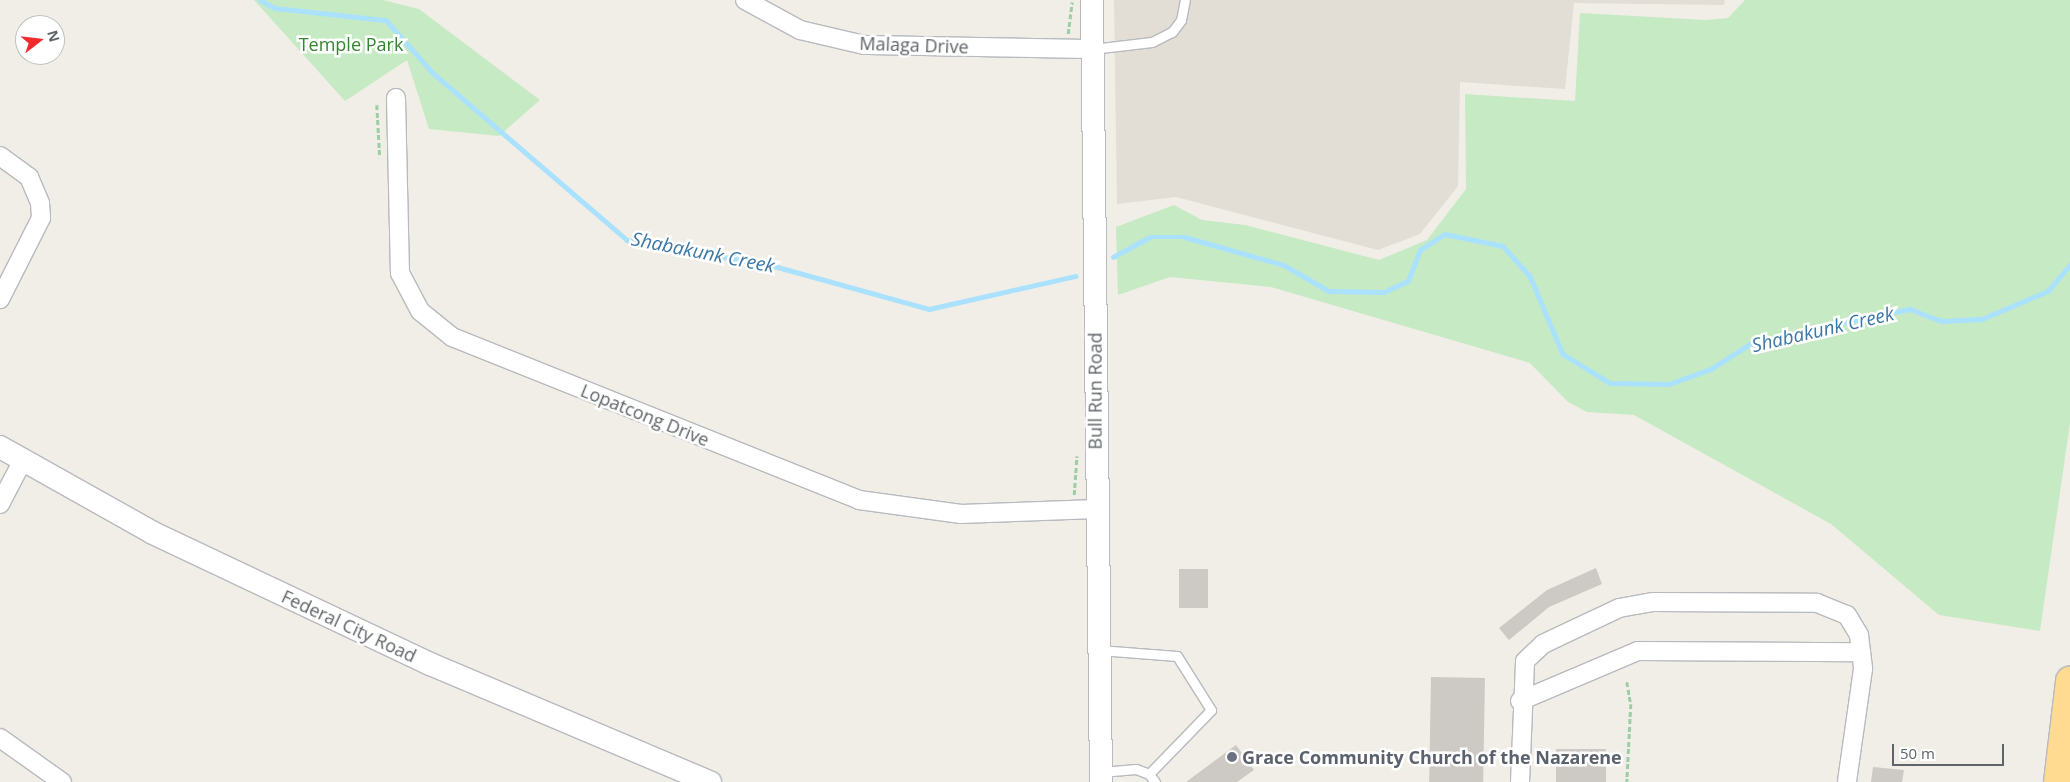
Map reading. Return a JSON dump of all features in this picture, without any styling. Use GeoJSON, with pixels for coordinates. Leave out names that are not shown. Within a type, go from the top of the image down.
{"type":"FeatureCollection","features":[{"type":"Feature","properties":{"kind":"highway"},"geometry":{"type":"LineString","coordinates":[[2058,782],[2070,681]]}},
{"type":"Feature","properties":{"kind":"street","name":"Malaga Drive"},"geometry":{"type":"LineString","coordinates":[[745,0],[800,30],[864,45],[1092,49]]}},
{"type":"Feature","properties":{"kind":"street","name":"Bull Run Road"},"geometry":{"type":"LineString","coordinates":[[1092,0],[1096,509],[1101,777]]}},
{"type":"Feature","properties":{"kind":"street","name":"Lopatcong Drive"},"geometry":{"type":"LineString","coordinates":[[396,98],[400,273],[420,311],[452,337],[859,500],[961,514],[1096,509]]}},
{"type":"Feature","properties":{"kind":"street"},"geometry":{"type":"LineString","coordinates":[[0,156],[29,177],[40,203],[41,218],[0,299]]}},
{"type":"Feature","properties":{"kind":"street","name":"Federal City Road"},"geometry":{"type":"LineString","coordinates":[[0,446],[153,533],[421,660],[710,782]]}},
{"type":"Feature","properties":{"kind":"street"},"geometry":{"type":"LineString","coordinates":[[0,504],[22,460]]}},
{"type":"Feature","properties":{"kind":"street"},"geometry":{"type":"LineString","coordinates":[[1520,782],[1520,701],[1525,661],[1543,644],[1619,608],[1653,602],[1816,603],[1847,615],[1859,635],[1863,668],[1847,782]]}},
{"type":"Feature","properties":{"kind":"street"},"geometry":{"type":"LineString","coordinates":[[1520,701],[1638,651],[1861,652]]}},
{"type":"Feature","properties":{"kind":"street"},"geometry":{"type":"LineString","coordinates":[[0,738],[62,782]]}},
{"type":"Feature","properties":{"kind":"lane"},"geometry":{"type":"LineString","coordinates":[[1092,49],[1152,42],[1172,32],[1181,20],[1185,0]]}},
{"type":"Feature","properties":{"kind":"lane"},"geometry":{"type":"LineString","coordinates":[[1098,650],[1177,656],[1211,710],[1149,774]]}},
{"type":"Feature","properties":{"kind":"lane"},"geometry":{"type":"LineString","coordinates":[[1101,777],[1136,769],[1149,774],[1155,782]]}},
{"type":"Feature","properties":{"kind":"path"},"geometry":{"type":"LineString","coordinates":[[1067,48],[1073,0]]}},
{"type":"Feature","properties":{"kind":"path"},"geometry":{"type":"LineString","coordinates":[[377,105],[380,162]]}},
{"type":"Feature","properties":{"kind":"path"},"geometry":{"type":"LineString","coordinates":[[1074,509],[1078,448]]}},
{"type":"Feature","properties":{"kind":"path"},"geometry":{"type":"LineString","coordinates":[[1626,682],[1632,704],[1627,782]]}},
{"type":"Feature","properties":{"kind":"shaded area"},"geometry":{"type":"Polygon","coordinates":[[[1114,0],[1725,0],[1724,5],[1574,3],[1565,89],[1460,82],[1458,186],[1420,234],[1378,250],[1176,197],[1117,204],[1114,0]]]}},
{"type":"Feature","properties":{"kind":"green space","name":"Temple Park"},"geometry":{"type":"Polygon","coordinates":[[[254,0],[383,0],[419,9],[540,100],[499,136],[429,129],[407,60],[345,101],[254,0]]]}},
{"type":"Feature","properties":{"kind":"green space"},"geometry":{"type":"Polygon","coordinates":[[[1745,0],[2070,0],[2070,423],[2040,631],[1939,615],[1831,524],[1634,415],[1587,412],[1568,402],[1530,363],[1271,287],[1170,277],[1118,295],[1116,227],[1174,205],[1202,220],[1245,225],[1379,260],[1427,240],[1466,189],[1465,94],[1575,101],[1580,13],[1706,20],[1728,18],[1745,0]]]}},
{"type":"Feature","properties":{"kind":"building"},"geometry":{"type":"Polygon","coordinates":[[[1596,568],[1602,584],[1549,607],[1509,640],[1499,628],[1547,590],[1596,568]]]}},
{"type":"Feature","properties":{"kind":"building"},"geometry":{"type":"Polygon","coordinates":[[[1179,569],[1208,569],[1208,608],[1179,608],[1179,569]]]}},
{"type":"Feature","properties":{"kind":"building"},"geometry":{"type":"Polygon","coordinates":[[[1431,677],[1485,678],[1483,782],[1429,782],[1431,677]]]}},
{"type":"Feature","properties":{"kind":"building","name":"Grace Community Church of the Nazarene"},"geometry":{"type":"Polygon","coordinates":[[[1236,745],[1254,770],[1237,782],[1186,782],[1236,745]]]}},
{"type":"Feature","properties":{"kind":"building"},"geometry":{"type":"Polygon","coordinates":[[[1556,749],[1606,749],[1606,782],[1556,782],[1556,749]]]}},
{"type":"Feature","properties":{"kind":"building"},"geometry":{"type":"Polygon","coordinates":[[[1873,767],[1904,770],[1902,782],[1871,782],[1873,767]]]}},
{"type":"Feature","properties":{"kind":"waterway","name":"Shabakunk Creek"},"geometry":{"type":"LineString","coordinates":[[260,0],[275,8],[386,20],[433,73],[627,240],[774,266],[929,309],[1075,276]]}},
{"type":"Feature","properties":{"kind":"waterway","name":"Shabakunk Creek"},"geometry":{"type":"LineString","coordinates":[[1113,257],[1150,237],[1185,237],[1284,265],[1329,291],[1384,292],[1408,281],[1420,250],[1445,234],[1503,246],[1530,276],[1563,354],[1610,383],[1669,384],[1711,369],[1750,344],[1832,325],[1910,309],[1941,321],[1982,319],[2048,291],[2070,265]]}},
{"type":"Feature","properties":{"kind":"place","name":"Grace Community Church of the Nazarene"},"geometry":{"type":"Point","coordinates":[1232,757]}}]}
